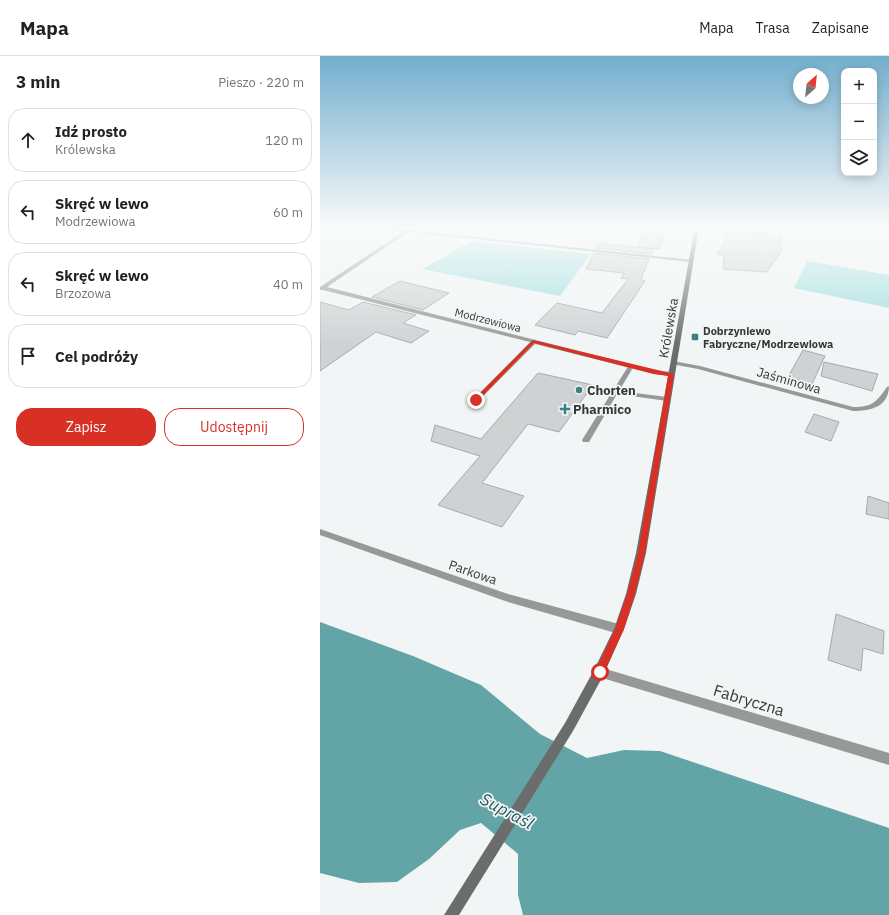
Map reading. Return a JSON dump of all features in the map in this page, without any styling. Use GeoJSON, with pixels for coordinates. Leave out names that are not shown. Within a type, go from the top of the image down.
{"type":"FeatureCollection","features":[{"type":"Feature","properties":{"kind":"street"},"geometry":{"type":"LineString","coordinates":[[322,288],[353,267]]}},
{"type":"Feature","properties":{"kind":"street","name":"Królewska"},"geometry":{"type":"LineString","coordinates":[[450,915],[569,727],[600,672],[619,629],[631,594],[641,553],[690,267]]}},
{"type":"Feature","properties":{"kind":"street","name":"Modrzewiowa"},"geometry":{"type":"LineString","coordinates":[[322,288],[533,342],[631,366],[671,374]]}},
{"type":"Feature","properties":{"kind":"street"},"geometry":{"type":"LineString","coordinates":[[476,400],[533,342]]}},
{"type":"Feature","properties":{"kind":"street","name":"Jaśminowa"},"geometry":{"type":"LineString","coordinates":[[674,363],[698,367],[853,409],[864,410],[874,407],[881,402],[889,388]]}},
{"type":"Feature","properties":{"kind":"street"},"geometry":{"type":"LineString","coordinates":[[586,440],[631,366]]}},
{"type":"Feature","properties":{"kind":"street"},"geometry":{"type":"LineString","coordinates":[[616,392],[667,399]]}},
{"type":"Feature","properties":{"kind":"street","name":"Parkowa"},"geometry":{"type":"LineString","coordinates":[[320,532],[508,598],[619,629]]}},
{"type":"Feature","properties":{"kind":"street","name":"Fabryczna"},"geometry":{"type":"LineString","coordinates":[[600,672],[889,759]]}},
{"type":"Feature","properties":{"kind":"shaded area"},"geometry":{"type":"Polygon","coordinates":[[[425,267],[581,267],[560,296],[422,269],[425,267]]]}},
{"type":"Feature","properties":{"kind":"shaded area"},"geometry":{"type":"Polygon","coordinates":[[[804,267],[843,267],[889,275],[889,308],[794,288],[804,267]]]}},
{"type":"Feature","properties":{"kind":"water","name":"Supraśl"},"geometry":{"type":"Polygon","coordinates":[[[320,622],[413,656],[481,685],[540,734],[587,758],[624,750],[660,751],[889,828],[889,915],[523,915],[518,895],[518,854],[481,823],[460,830],[429,859],[397,882],[359,883],[320,873],[320,622]]]}},
{"type":"Feature","properties":{"kind":"building"},"geometry":{"type":"Polygon","coordinates":[[[587,267],[646,267],[641,279],[645,281],[607,338],[578,331],[575,335],[535,325],[557,303],[602,313],[628,279],[621,278],[624,273],[586,269],[587,267]]]}},
{"type":"Feature","properties":{"kind":"building"},"geometry":{"type":"Polygon","coordinates":[[[723,267],[770,267],[767,272],[723,269],[723,267]]]}},
{"type":"Feature","properties":{"kind":"building"},"geometry":{"type":"Polygon","coordinates":[[[400,281],[449,293],[423,310],[372,297],[400,281]]]}},
{"type":"Feature","properties":{"kind":"building"},"geometry":{"type":"Polygon","coordinates":[[[320,302],[349,310],[363,302],[416,315],[403,323],[429,331],[411,343],[376,332],[320,371],[320,302]]]}},
{"type":"Feature","properties":{"kind":"building"},"geometry":{"type":"Polygon","coordinates":[[[803,350],[825,356],[812,384],[788,377],[803,350]]]}},
{"type":"Feature","properties":{"kind":"building"},"geometry":{"type":"Polygon","coordinates":[[[824,362],[878,374],[872,391],[821,376],[824,362]]]}},
{"type":"Feature","properties":{"kind":"building"},"geometry":{"type":"Polygon","coordinates":[[[538,373],[593,385],[559,432],[528,424],[482,483],[524,496],[502,527],[438,505],[480,456],[431,441],[435,425],[481,439],[538,373]]]}},
{"type":"Feature","properties":{"kind":"building"},"geometry":{"type":"Polygon","coordinates":[[[814,414],[839,422],[831,441],[805,432],[814,414]]]}},
{"type":"Feature","properties":{"kind":"building"},"geometry":{"type":"Polygon","coordinates":[[[868,496],[889,503],[889,519],[866,514],[868,496]]]}},
{"type":"Feature","properties":{"kind":"building"},"geometry":{"type":"Polygon","coordinates":[[[836,614],[884,631],[883,654],[863,648],[861,671],[828,660],[836,614]]]}},
{"type":"Feature","properties":{"kind":"place","name":"Dobrzyniewo Fabryczne/Modrzewiowa"},"geometry":{"type":"Point","coordinates":[695,337]}},
{"type":"Feature","properties":{"kind":"place","name":"Chorten"},"geometry":{"type":"Point","coordinates":[579,390]}},
{"type":"Feature","properties":{"kind":"place","name":"Pharmico"},"geometry":{"type":"Point","coordinates":[565,409]}},
{"type":"Feature","properties":{"kind":"route"},"geometry":{"type":"LineString","coordinates":[[476,400],[533,342],[654,372],[671,374],[641,553],[631,594],[619,629],[600,672]]}}]}
